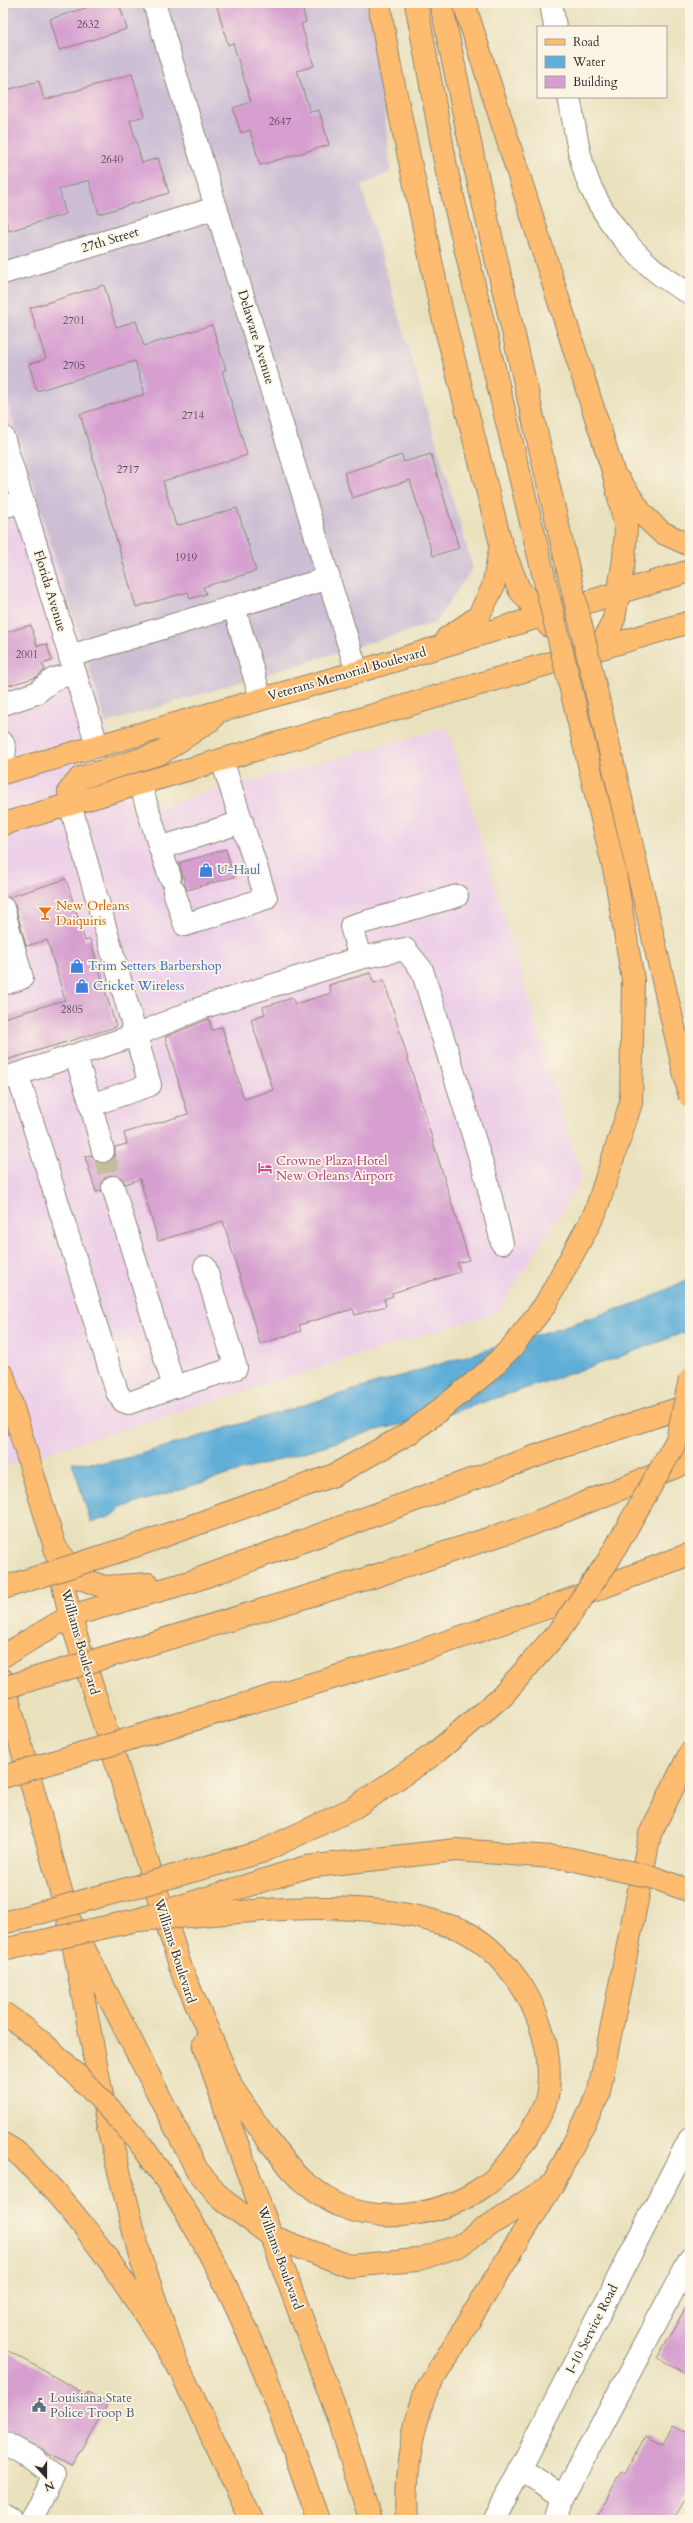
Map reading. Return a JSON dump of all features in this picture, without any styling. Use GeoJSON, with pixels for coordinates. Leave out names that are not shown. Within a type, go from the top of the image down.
{"type":"FeatureCollection","features":[{"type":"Feature","properties":{"kind":"main road"},"geometry":{"type":"LineString","coordinates":[[380,3],[390,67],[442,313],[501,544],[519,589],[540,616],[579,655]]}},
{"type":"Feature","properties":{"kind":"main road"},"geometry":{"type":"LineString","coordinates":[[3,1588],[141,1544],[334,1475],[413,1431],[456,1399],[486,1373],[512,1347],[545,1305],[595,1214],[631,1103],[633,980],[616,873],[447,172],[416,3]]}},
{"type":"Feature","properties":{"kind":"main road"},"geometry":{"type":"LineString","coordinates":[[441,3],[475,167],[690,1097]]}},
{"type":"Feature","properties":{"kind":"main road"},"geometry":{"type":"LineString","coordinates":[[464,3],[613,471],[626,528],[619,592],[614,619],[600,648]]}},
{"type":"Feature","properties":{"kind":"main road"},"geometry":{"type":"LineString","coordinates":[[613,471],[643,515],[661,532],[690,545]]}},
{"type":"Feature","properties":{"kind":"main road"},"geometry":{"type":"LineString","coordinates":[[430,650],[478,617],[493,587],[501,544]]}},
{"type":"Feature","properties":{"kind":"main road","name":"Veterans Memorial Boulevard"},"geometry":{"type":"LineString","coordinates":[[4,767],[97,745],[357,672],[690,571]]}},
{"type":"Feature","properties":{"kind":"main road"},"geometry":{"type":"LineString","coordinates":[[3,824],[690,622]]}},
{"type":"Feature","properties":{"kind":"main road"},"geometry":{"type":"LineString","coordinates":[[70,804],[69,791],[80,778],[161,753],[230,708]]}},
{"type":"Feature","properties":{"kind":"main road","name":"Williams Boulevard"},"geometry":{"type":"LineString","coordinates":[[3,1375],[55,1547],[70,1616],[231,2127],[273,2237],[339,2419],[370,2520]]}},
{"type":"Feature","properties":{"kind":"main road"},"geometry":{"type":"LineString","coordinates":[[3,1923],[261,1852],[352,1809],[434,1754],[502,1696],[559,1630],[608,1562],[677,1440],[690,1379]]}},
{"type":"Feature","properties":{"kind":"main road"},"geometry":{"type":"LineString","coordinates":[[3,1656],[70,1616],[193,1581],[561,1447],[690,1405]]}},
{"type":"Feature","properties":{"kind":"main road"},"geometry":{"type":"LineString","coordinates":[[3,1688],[372,1577],[527,1526],[690,1461]]}},
{"type":"Feature","properties":{"kind":"main road"},"geometry":{"type":"LineString","coordinates":[[55,1547],[80,1578],[104,1587],[193,1581]]}},
{"type":"Feature","properties":{"kind":"main road"},"geometry":{"type":"LineString","coordinates":[[3,1778],[405,1656],[558,1604],[690,1554]]}},
{"type":"Feature","properties":{"kind":"main road"},"geometry":{"type":"LineString","coordinates":[[3,1680],[68,1916],[108,2127],[140,2256],[177,2364],[252,2520]]}},
{"type":"Feature","properties":{"kind":"main road"},"geometry":{"type":"LineString","coordinates":[[408,2520],[407,2466],[414,2425],[426,2391],[553,2184],[598,2096],[650,1834],[690,1753]]}},
{"type":"Feature","properties":{"kind":"main road"},"geometry":{"type":"LineString","coordinates":[[3,1950],[136,1920],[306,1867],[456,1850],[566,1858],[652,1877],[690,1891]]}},
{"type":"Feature","properties":{"kind":"main road"},"geometry":{"type":"LineString","coordinates":[[136,1920],[299,1910],[360,1909],[418,1916],[464,1931],[492,1951],[517,1978],[534,2008],[547,2045],[548,2094],[533,2127],[510,2164],[486,2186],[442,2208],[414,2214],[371,2215],[341,2206],[318,2193],[296,2175],[264,2135],[233,2089],[179,1964]]}},
{"type":"Feature","properties":{"kind":"main road"},"geometry":{"type":"LineString","coordinates":[[68,1916],[197,2170],[223,2200],[273,2237],[349,2266],[417,2260],[458,2246],[553,2184]]}},
{"type":"Feature","properties":{"kind":"main road"},"geometry":{"type":"LineString","coordinates":[[3,2013],[72,2070],[142,2145],[183,2205],[216,2261],[265,2368],[318,2520]]}},
{"type":"Feature","properties":{"kind":"main road"},"geometry":{"type":"LineString","coordinates":[[3,2144],[13,2148],[51,2187],[111,2262],[177,2364]]}},
{"type":"Feature","properties":{"kind":"street","name":"Delaware Avenue"},"geometry":{"type":"LineString","coordinates":[[154,3],[357,672]]}},
{"type":"Feature","properties":{"kind":"street"},"geometry":{"type":"LineString","coordinates":[[551,3],[555,26]]}},
{"type":"Feature","properties":{"kind":"street"},"geometry":{"type":"LineString","coordinates":[[569,98],[580,151],[590,186],[624,241],[656,270],[690,293]]}},
{"type":"Feature","properties":{"kind":"street","name":"27th Street"},"geometry":{"type":"LineString","coordinates":[[3,273],[216,208]]}},
{"type":"Feature","properties":{"kind":"street","name":"Florida Avenue"},"geometry":{"type":"LineString","coordinates":[[3,437],[13,504],[72,664],[97,745]]}},
{"type":"Feature","properties":{"kind":"street"},"geometry":{"type":"LineString","coordinates":[[3,704],[36,693],[72,664],[234,607],[329,578]]}},
{"type":"Feature","properties":{"kind":"street"},"geometry":{"type":"LineString","coordinates":[[234,607],[261,699]]}},
{"type":"Feature","properties":{"kind":"street"},"geometry":{"type":"LineString","coordinates":[[3,743],[5,750],[4,767]]}},
{"type":"Feature","properties":{"kind":"street"},"geometry":{"type":"LineString","coordinates":[[140,784],[184,925],[266,898],[222,760]]}},
{"type":"Feature","properties":{"kind":"street"},"geometry":{"type":"LineString","coordinates":[[70,804],[150,1085],[91,1105]]}},
{"type":"Feature","properties":{"kind":"street"},"geometry":{"type":"LineString","coordinates":[[160,848],[242,822]]}},
{"type":"Feature","properties":{"kind":"street"},"geometry":{"type":"LineString","coordinates":[[360,958],[351,926],[457,896]]}},
{"type":"Feature","properties":{"kind":"street"},"geometry":{"type":"LineString","coordinates":[[3,908],[7,940],[22,978],[3,984]]}},
{"type":"Feature","properties":{"kind":"street"},"geometry":{"type":"LineString","coordinates":[[205,1267],[236,1368],[174,1387],[129,1403],[123,1401],[117,1392],[11,1078],[136,1036],[201,1008],[360,958],[405,949],[422,970],[486,1177],[502,1243]]}},
{"type":"Feature","properties":{"kind":"street"},"geometry":{"type":"LineString","coordinates":[[76,1057],[103,1151]]}},
{"type":"Feature","properties":{"kind":"street"},"geometry":{"type":"LineString","coordinates":[[113,1187],[174,1387]]}},
{"type":"Feature","properties":{"kind":"street","name":"I-10 Service Road"},"geometry":{"type":"LineString","coordinates":[[494,2520],[690,2138]]}},
{"type":"Feature","properties":{"kind":"street"},"geometry":{"type":"LineString","coordinates":[[556,2520],[563,2497],[690,2259]]}},
{"type":"Feature","properties":{"kind":"street"},"geometry":{"type":"LineString","coordinates":[[3,2442],[34,2458],[54,2475],[31,2520]]}},
{"type":"Feature","properties":{"kind":"street"},"geometry":{"type":"LineString","coordinates":[[520,2468],[563,2497]]}},
{"type":"Feature","properties":{"kind":"shaded area"},"geometry":{"type":"Polygon","coordinates":[[[3,3],[372,3],[391,172],[361,186],[473,568],[435,623],[106,723],[3,386],[3,3]]]}},
{"type":"Feature","properties":{"kind":"shaded area"},"geometry":{"type":"Polygon","coordinates":[[[3,386],[132,813],[448,728],[582,1178],[498,1312],[3,1467],[3,386]]]}},
{"type":"Feature","properties":{"kind":"water"},"geometry":{"type":"Polygon","coordinates":[[[690,1278],[690,1330],[611,1360],[451,1413],[377,1430],[174,1491],[121,1508],[112,1516],[91,1523],[72,1462],[104,1463],[131,1457],[540,1334],[643,1301],[690,1278]]]}},
{"type":"Feature","properties":{"kind":"building"},"geometry":{"type":"Polygon","coordinates":[[[101,3],[119,3],[127,29],[59,50],[50,19],[101,3]]]}},
{"type":"Feature","properties":{"kind":"building"},"geometry":{"type":"Polygon","coordinates":[[[216,3],[301,3],[306,22],[301,24],[314,66],[297,71],[310,112],[319,110],[329,145],[260,165],[250,130],[241,133],[233,108],[251,102],[233,43],[228,45],[216,3]]]}},
{"type":"Feature","properties":{"kind":"building"},"geometry":{"type":"Polygon","coordinates":[[[132,74],[145,116],[130,120],[142,163],[158,158],[169,193],[99,214],[89,180],[59,189],[66,214],[9,231],[3,210],[3,91],[39,81],[44,100],[132,74]]]}},
{"type":"Feature","properties":{"kind":"building"},"geometry":{"type":"Polygon","coordinates":[[[104,285],[116,327],[136,321],[144,346],[212,325],[226,370],[222,371],[247,455],[163,481],[176,526],[237,508],[256,571],[203,587],[206,594],[190,599],[188,592],[136,607],[80,414],[145,394],[135,361],[37,391],[29,364],[46,359],[30,308],[104,285]]]}},
{"type":"Feature","properties":{"kind":"building"},"geometry":{"type":"Polygon","coordinates":[[[431,454],[459,548],[433,556],[410,480],[352,498],[344,473],[402,455],[404,462],[431,454]]]}},
{"type":"Feature","properties":{"kind":"building"},"geometry":{"type":"Polygon","coordinates":[[[31,625],[37,646],[47,644],[52,661],[42,664],[45,670],[37,677],[3,687],[3,633],[31,625]]]}},
{"type":"Feature","properties":{"kind":"building","name":"U-Haul"},"geometry":{"type":"Polygon","coordinates":[[[226,849],[234,877],[187,890],[179,863],[226,849]]]}},
{"type":"Feature","properties":{"kind":"building"},"geometry":{"type":"Polygon","coordinates":[[[66,879],[85,941],[90,939],[116,1027],[3,1061],[3,1018],[65,1000],[47,940],[26,946],[15,905],[9,897],[66,879]]]}},
{"type":"Feature","properties":{"kind":"building","name":"Crowne Plaza Hotel New Orleans Airport"},"geometry":{"type":"Polygon","coordinates":[[[370,973],[374,983],[384,980],[469,1260],[457,1263],[460,1272],[392,1293],[393,1296],[384,1299],[386,1306],[355,1315],[353,1309],[299,1325],[301,1331],[260,1344],[223,1221],[158,1241],[140,1179],[125,1184],[121,1178],[110,1175],[104,1179],[101,1191],[96,1192],[85,1157],[91,1155],[99,1163],[107,1163],[115,1155],[115,1147],[127,1144],[124,1133],[188,1114],[165,1037],[209,1019],[212,1030],[222,1027],[244,1099],[273,1090],[251,1019],[265,1014],[263,1007],[292,998],[295,1004],[331,993],[329,985],[370,973]]]}},
{"type":"Feature","properties":{"kind":"building"},"geometry":{"type":"Polygon","coordinates":[[[690,2299],[690,2375],[658,2358],[690,2299]]]}},
{"type":"Feature","properties":{"kind":"building","name":"Louisiana State Police Troop B"},"geometry":{"type":"Polygon","coordinates":[[[3,2348],[87,2395],[88,2392],[108,2404],[71,2466],[3,2429],[3,2348]]]}},
{"type":"Feature","properties":{"kind":"building"},"geometry":{"type":"Polygon","coordinates":[[[673,2425],[690,2434],[690,2489],[673,2520],[595,2520],[621,2472],[625,2474],[646,2435],[663,2444],[673,2425]]]}},
{"type":"Feature","properties":{"kind":"tunnel"},"geometry":{"type":"LineString","coordinates":[[103,1151],[113,1187]]}},
{"type":"Feature","properties":{"kind":"place","name":"U-Haul"},"geometry":{"type":"Point","coordinates":[206,870]}},
{"type":"Feature","properties":{"kind":"place","name":"New Orleans Daiquiris"},"geometry":{"type":"Point","coordinates":[45,913]}},
{"type":"Feature","properties":{"kind":"place","name":"Trim Setters Barbershop"},"geometry":{"type":"Point","coordinates":[77,966]}},
{"type":"Feature","properties":{"kind":"place","name":"Cricket Wireless"},"geometry":{"type":"Point","coordinates":[82,986]}},
{"type":"Feature","properties":{"kind":"place","name":"Crowne Plaza Hotel New Orleans Airport"},"geometry":{"type":"Point","coordinates":[265,1168]}},
{"type":"Feature","properties":{"kind":"place","name":"Louisiana State Police Troop B"},"geometry":{"type":"Point","coordinates":[39,2405]}}]}
